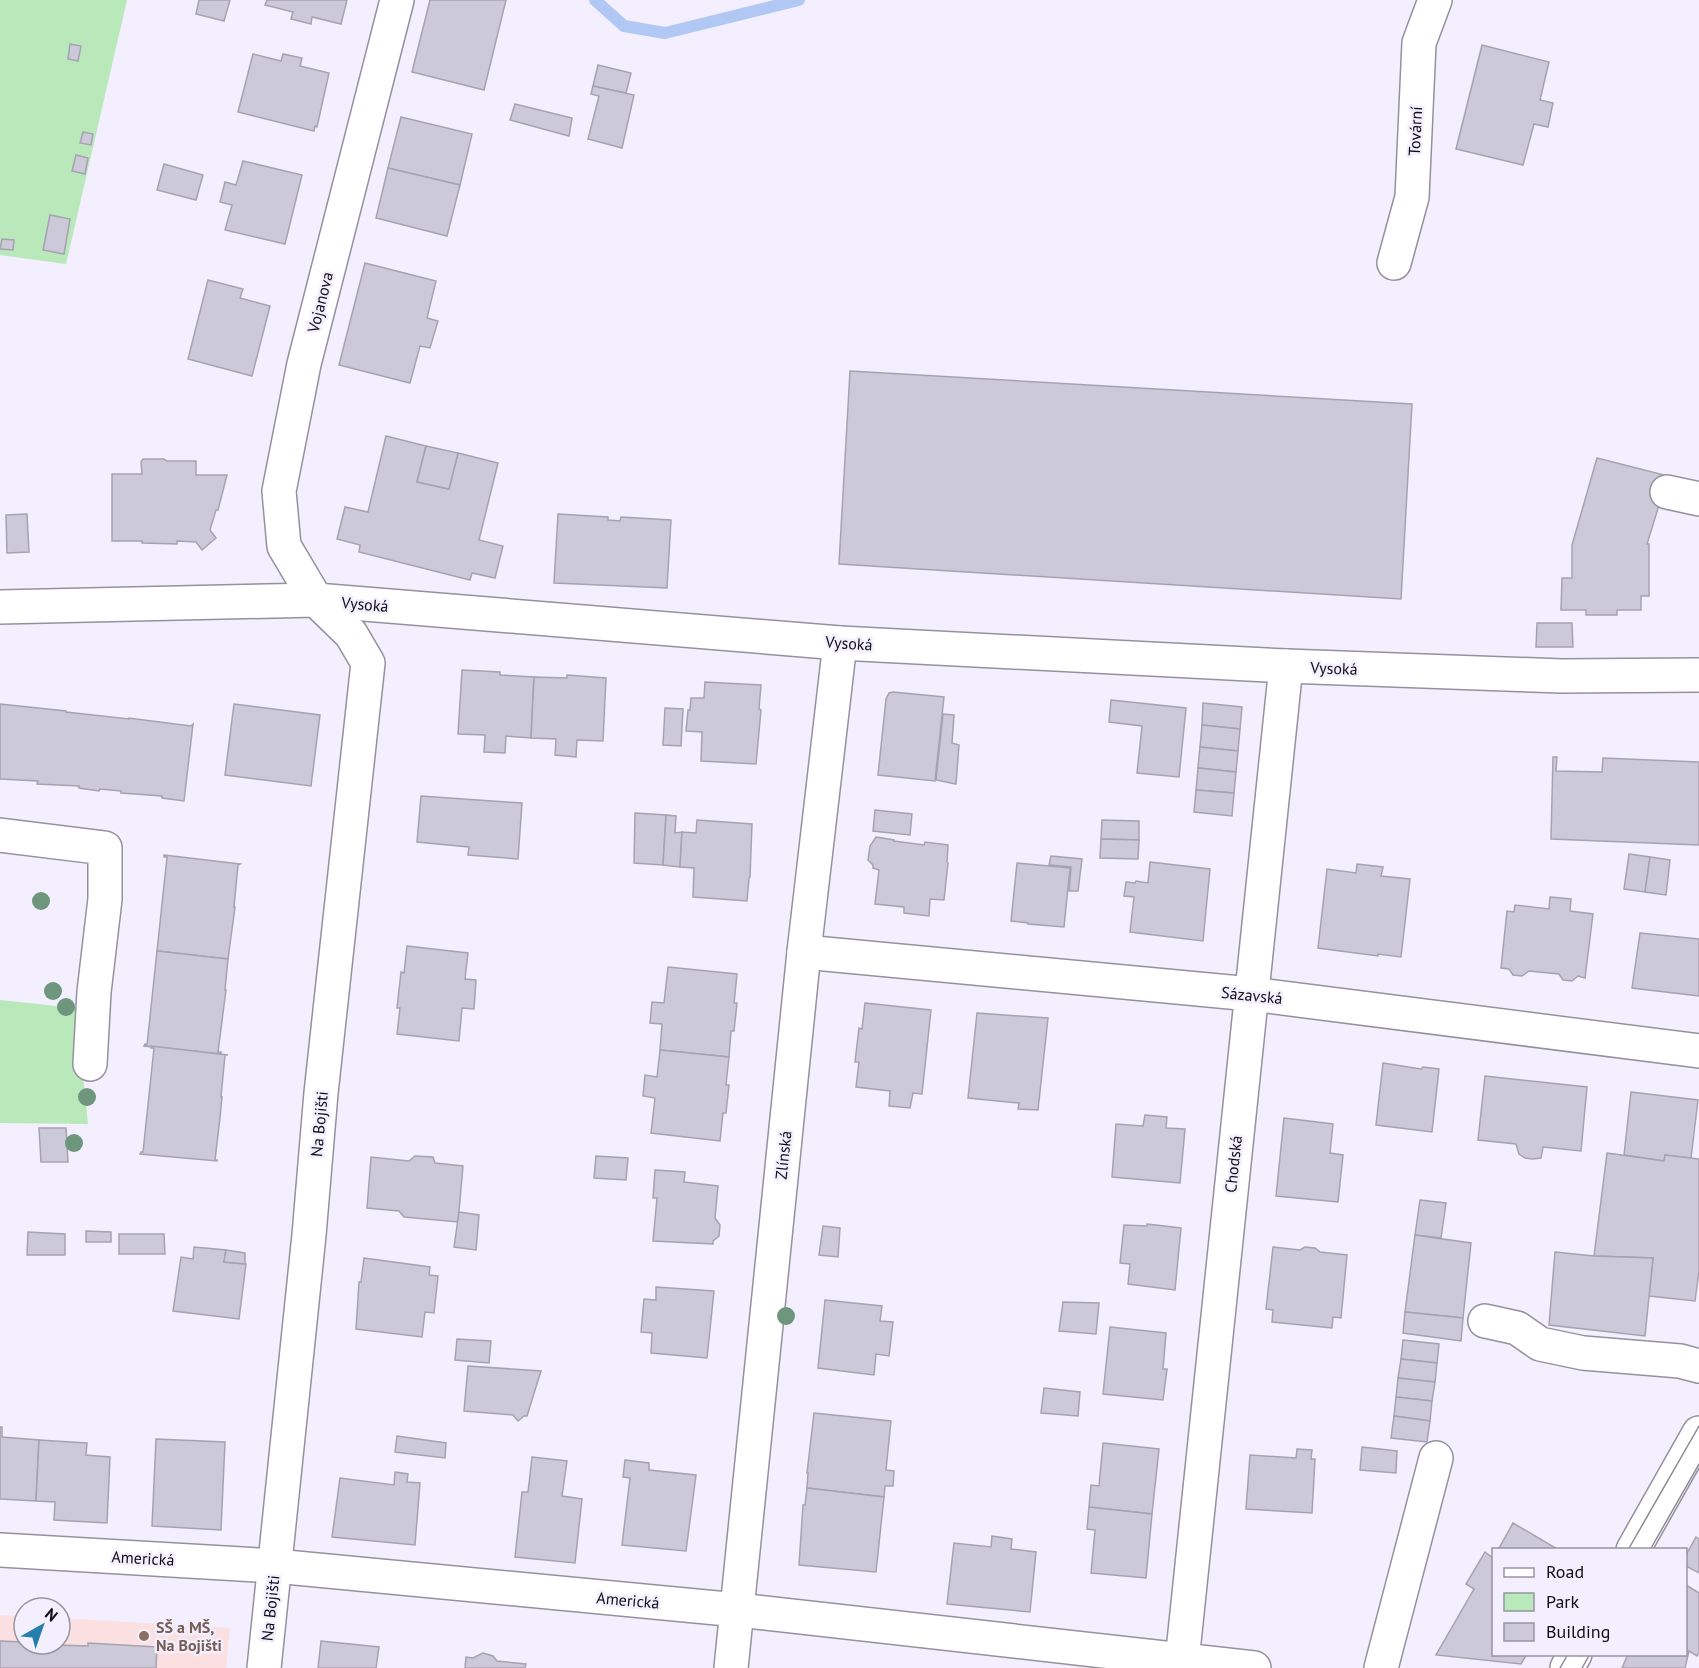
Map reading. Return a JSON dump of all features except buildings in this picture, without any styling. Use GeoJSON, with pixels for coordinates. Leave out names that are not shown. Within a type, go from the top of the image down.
{"type":"FeatureCollection","features":[{"type":"Feature","properties":{"kind":"street","name":"Vojanova"},"geometry":{"type":"LineString","coordinates":[[316,600],[284,546],[279,491],[304,364],[397,0]]}},
{"type":"Feature","properties":{"kind":"street","name":"Tovární"},"geometry":{"type":"LineString","coordinates":[[1394,263],[1412,197],[1419,43],[1435,0]]}},
{"type":"Feature","properties":{"kind":"street"},"geometry":{"type":"LineString","coordinates":[[1667,492],[1699,499]]}},
{"type":"Feature","properties":{"kind":"street","name":"Vysoká"},"geometry":{"type":"LineString","coordinates":[[0,607],[316,600],[840,643],[1286,666],[1562,676],[1699,675]]}},
{"type":"Feature","properties":{"kind":"street","name":"Na Bojišti"},"geometry":{"type":"LineString","coordinates":[[264,1668],[309,1235],[321,1093],[368,663],[351,634],[316,600]]}},
{"type":"Feature","properties":{"kind":"street","name":"Zlínská"},"geometry":{"type":"LineString","coordinates":[[731,1668],[804,952],[840,643]]}},
{"type":"Feature","properties":{"kind":"street","name":"Chodská"},"geometry":{"type":"LineString","coordinates":[[1182,1661],[1286,666]]}},
{"type":"Feature","properties":{"kind":"street"},"geometry":{"type":"LineString","coordinates":[[0,835],[105,848],[105,898],[94,992],[90,1064]]}},
{"type":"Feature","properties":{"kind":"street","name":"Sázavská"},"geometry":{"type":"LineString","coordinates":[[804,952],[1251,994],[1699,1051]]}},
{"type":"Feature","properties":{"kind":"street"},"geometry":{"type":"LineString","coordinates":[[1485,1322],[1516,1328],[1540,1344],[1582,1353],[1680,1361],[1699,1366]]}},
{"type":"Feature","properties":{"kind":"street"},"geometry":{"type":"LineString","coordinates":[[1635,1548],[1699,1433]]}},
{"type":"Feature","properties":{"kind":"street"},"geometry":{"type":"LineString","coordinates":[[1381,1668],[1436,1458]]}},
{"type":"Feature","properties":{"kind":"street","name":"Americká"},"geometry":{"type":"LineString","coordinates":[[0,1550],[275,1566],[738,1610],[1254,1668]]}},
{"type":"Feature","properties":{"kind":"shaded area","name":"SŠ a MŠ, Na Bojišti"},"geometry":{"type":"Polygon","coordinates":[[[0,1615],[12,1616],[12,1656],[72,1656],[72,1619],[230,1628],[226,1668],[0,1668],[0,1615]]]}},
{"type":"Feature","properties":{"kind":"green space"},"geometry":{"type":"Polygon","coordinates":[[[0,0],[127,0],[66,264],[0,255],[0,0]]]}},
{"type":"Feature","properties":{"kind":"green space"},"geometry":{"type":"Polygon","coordinates":[[[0,1000],[76,1008],[88,1124],[0,1123],[0,1000]]]}},
{"type":"Feature","properties":{"kind":"waterway"},"geometry":{"type":"LineString","coordinates":[[595,0],[624,26],[665,33],[799,0]]}},
{"type":"Feature","properties":{"kind":"tram line"},"geometry":{"type":"LineString","coordinates":[[1629,1548],[1699,1426]]}},
{"type":"Feature","properties":{"kind":"tram line"},"geometry":{"type":"LineString","coordinates":[[1651,1548],[1699,1464]]}},
{"type":"Feature","properties":{"kind":"tram line"},"geometry":{"type":"LineString","coordinates":[[1560,1668],[1567,1656]]}},
{"type":"Feature","properties":{"kind":"tram line"},"geometry":{"type":"LineString","coordinates":[[1582,1668],[1589,1656]]}},
{"type":"Feature","properties":{"kind":"place","name":"SŠ a MŠ, Na Bojišti"},"geometry":{"type":"Point","coordinates":[144,1636]}}]}
